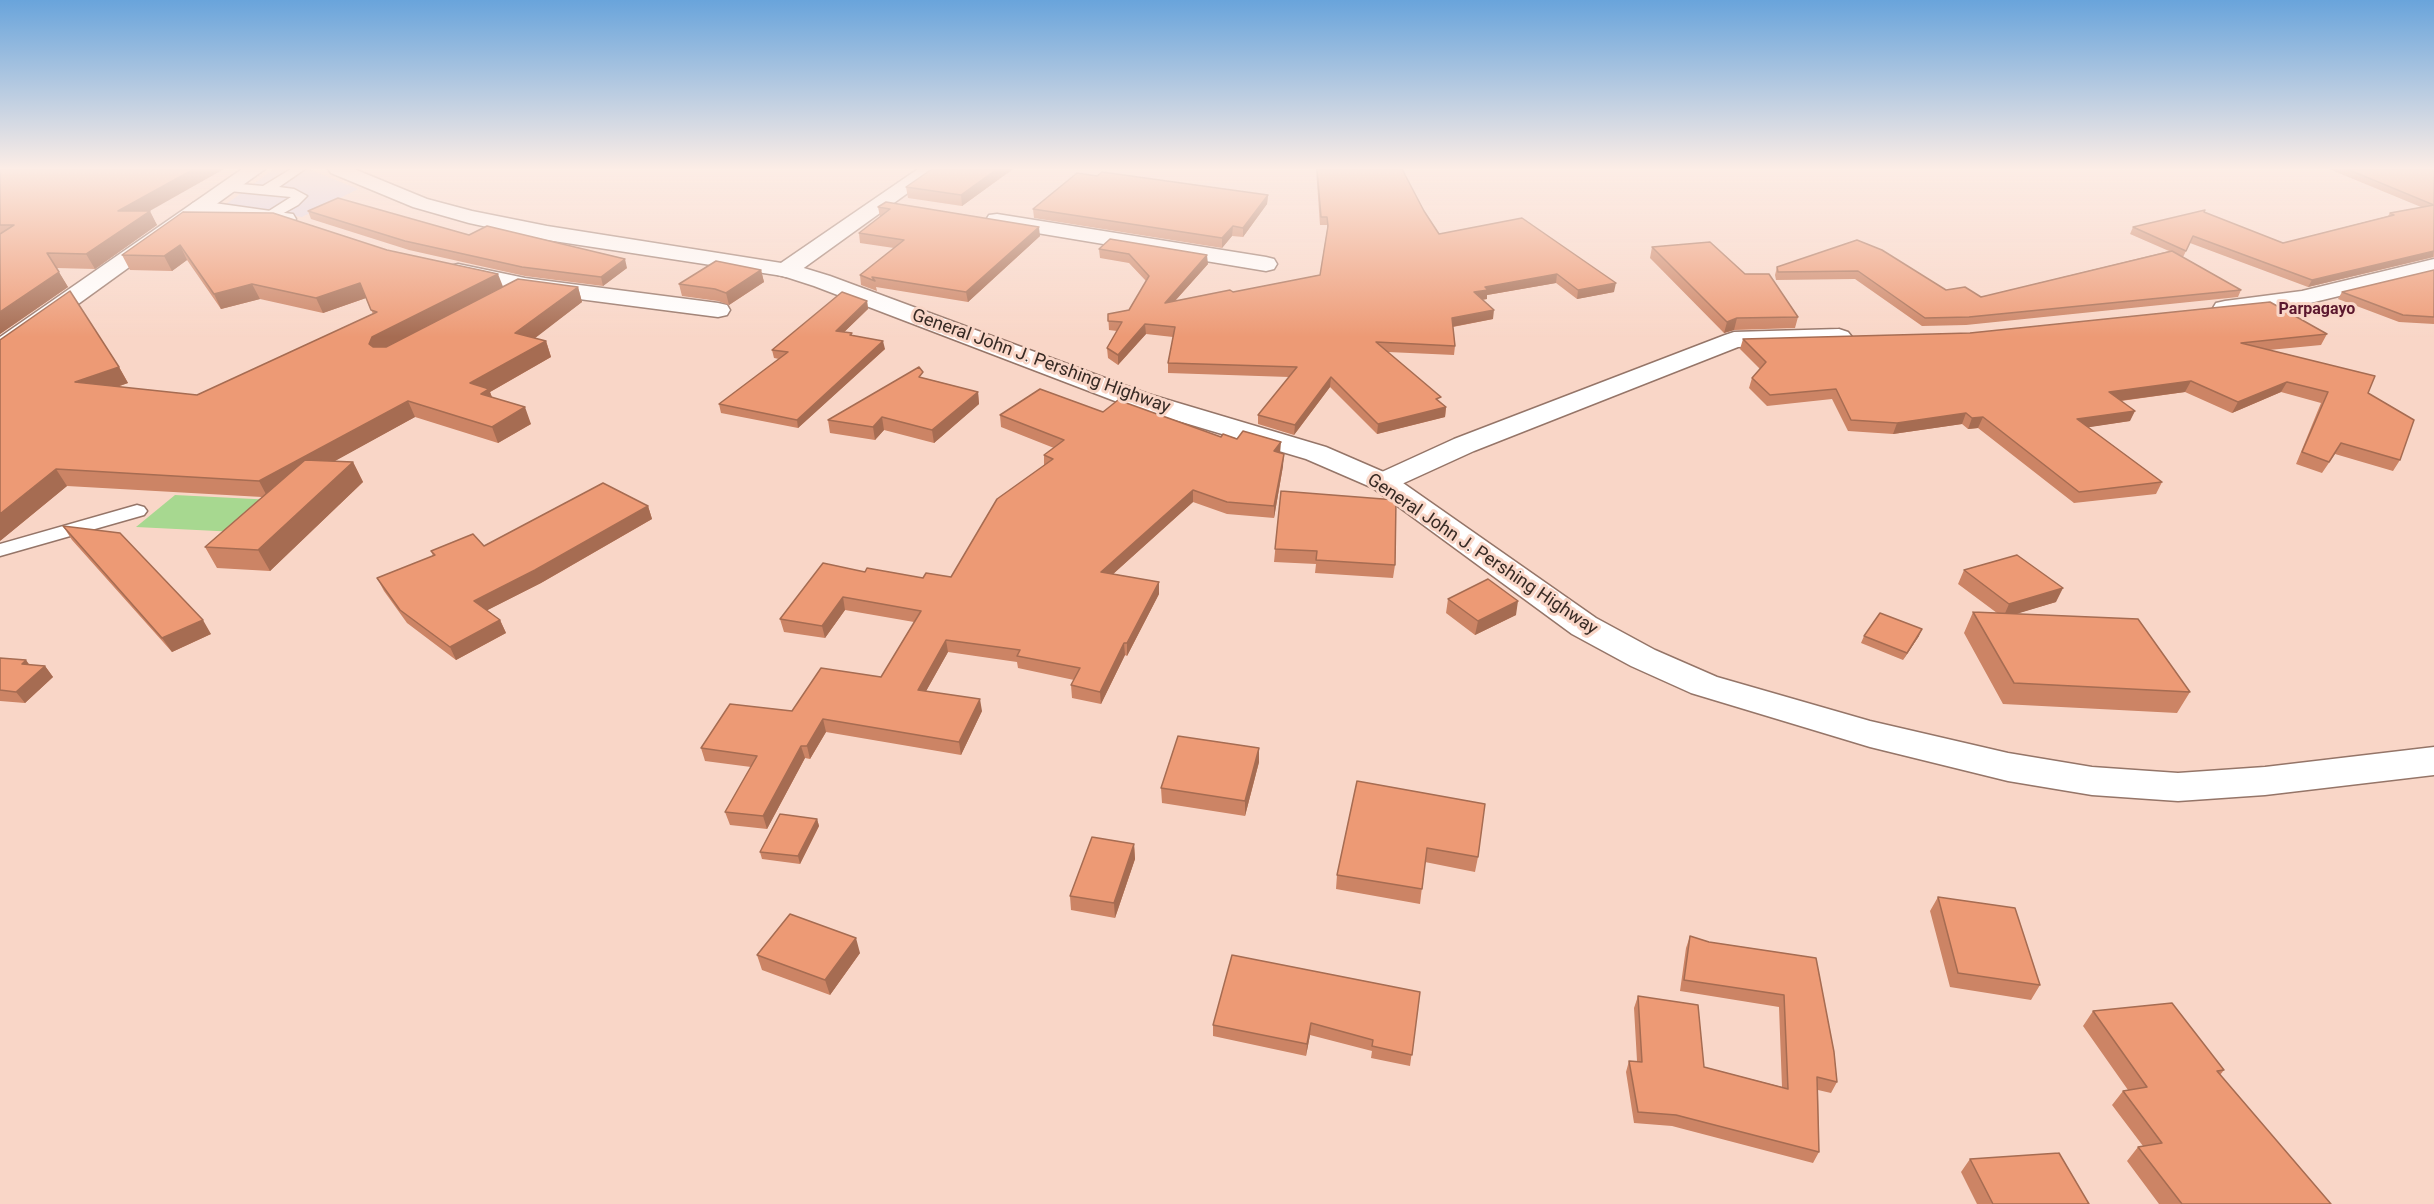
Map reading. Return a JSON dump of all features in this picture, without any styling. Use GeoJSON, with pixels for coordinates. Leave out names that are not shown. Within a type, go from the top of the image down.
{"type":"FeatureCollection","features":[{"type":"Feature","properties":{"kind":"main road"},"geometry":{"type":"LineString","coordinates":[[0,349],[174,225]]}},
{"type":"Feature","properties":{"kind":"main road"},"geometry":{"type":"LineString","coordinates":[[302,225],[309,227]]}},
{"type":"Feature","properties":{"kind":"main road","name":"General John J. Pershing Highway"},"geometry":{"type":"LineString","coordinates":[[508,225],[786,270],[822,281],[1138,400],[1316,453],[1383,483],[1584,626],[1643,658],[1704,685],[1870,734],[2007,767],[2092,780],[2178,787],[2265,780],[2434,761]]}},
{"type":"Feature","properties":{"kind":"main road"},"geometry":{"type":"LineString","coordinates":[[786,270],[848,225]]}},
{"type":"Feature","properties":{"kind":"main road"},"geometry":{"type":"LineString","coordinates":[[1026,225],[1266,264]]}},
{"type":"Feature","properties":{"kind":"main road"},"geometry":{"type":"LineString","coordinates":[[439,266],[525,285],[718,310]]}},
{"type":"Feature","properties":{"kind":"main road"},"geometry":{"type":"LineString","coordinates":[[2197,311],[2302,298],[2434,266]]}},
{"type":"Feature","properties":{"kind":"main road"},"geometry":{"type":"LineString","coordinates":[[1383,483],[1464,445],[1734,340],[1860,337]]}},
{"type":"Feature","properties":{"kind":"lane"},"geometry":{"type":"LineString","coordinates":[[498,299],[525,285]]}},
{"type":"Feature","properties":{"kind":"lane"},"geometry":{"type":"LineString","coordinates":[[0,550],[137,511]]}},
{"type":"Feature","properties":{"kind":"green space"},"geometry":{"type":"Polygon","coordinates":[[[175,495],[274,500],[237,532],[136,527],[175,495]]]}},
{"type":"Feature","properties":{"kind":"building"},"geometry":{"type":"Polygon","coordinates":[[[14,225],[129,225],[86,254],[47,253],[59,272],[0,312],[0,234],[14,225]]]}},
{"type":"Feature","properties":{"kind":"building"},"geometry":{"type":"Polygon","coordinates":[[[164,225],[311,225],[387,250],[498,274],[372,337],[369,344],[373,347],[386,347],[518,279],[578,287],[515,333],[546,341],[470,383],[489,389],[481,394],[525,407],[492,427],[408,401],[259,481],[56,469],[0,514],[0,340],[70,291],[119,367],[75,382],[197,395],[377,312],[371,310],[360,283],[316,298],[252,284],[214,294],[180,245],[164,256],[122,255],[164,225]]]}},
{"type":"Feature","properties":{"kind":"building"},"geometry":{"type":"Polygon","coordinates":[[[354,225],[434,225],[469,235],[487,226],[625,259],[601,277],[522,267],[405,241],[354,225]]]}},
{"type":"Feature","properties":{"kind":"building"},"geometry":{"type":"Polygon","coordinates":[[[869,225],[1039,227],[966,292],[872,277],[875,281],[860,275],[904,240],[859,233],[869,225]]]}},
{"type":"Feature","properties":{"kind":"building"},"geometry":{"type":"Polygon","coordinates":[[[1138,225],[1245,225],[1243,228],[1233,226],[1222,238],[1138,225]]]}},
{"type":"Feature","properties":{"kind":"building"},"geometry":{"type":"Polygon","coordinates":[[[1433,225],[1439,234],[1485,225],[1532,225],[1616,283],[1578,290],[1557,274],[1485,287],[1488,290],[1474,292],[1494,310],[1452,318],[1455,346],[1376,342],[1441,397],[1436,399],[1446,407],[1378,424],[1331,377],[1295,425],[1258,415],[1297,367],[1168,363],[1175,327],[1145,324],[1118,355],[1107,348],[1122,322],[1108,321],[1108,314],[1129,310],[1149,276],[1129,254],[1099,249],[1110,239],[1207,255],[1165,303],[1320,275],[1328,226],[1433,225]]]}},
{"type":"Feature","properties":{"kind":"building"},"geometry":{"type":"Polygon","coordinates":[[[2238,225],[2283,243],[2354,225],[2434,225],[2434,251],[2312,280],[2193,236],[2186,251],[2133,227],[2238,225]]]}},
{"type":"Feature","properties":{"kind":"building"},"geometry":{"type":"Polygon","coordinates":[[[1857,240],[1882,250],[1946,290],[1965,287],[1981,297],[2172,251],[2241,290],[1969,317],[1925,318],[1858,271],[1778,272],[1777,267],[1857,240]]]}},
{"type":"Feature","properties":{"kind":"building"},"geometry":{"type":"Polygon","coordinates":[[[1710,242],[1745,274],[1769,274],[1798,317],[1737,318],[1727,322],[1652,247],[1710,242]]]}},
{"type":"Feature","properties":{"kind":"building"},"geometry":{"type":"Polygon","coordinates":[[[716,261],[761,270],[726,293],[715,289],[679,284],[716,261]]]}},
{"type":"Feature","properties":{"kind":"building"},"geometry":{"type":"Polygon","coordinates":[[[2434,270],[2434,317],[2403,315],[2342,292],[2434,270]]]}},
{"type":"Feature","properties":{"kind":"building"},"geometry":{"type":"Polygon","coordinates":[[[842,292],[867,301],[836,331],[883,341],[797,420],[719,404],[788,352],[772,350],[842,292]]]}},
{"type":"Feature","properties":{"kind":"building"},"geometry":{"type":"Polygon","coordinates":[[[2270,302],[2327,334],[2241,343],[2375,376],[2368,393],[2414,420],[2400,460],[2341,443],[2329,462],[2302,452],[2328,392],[2287,382],[2238,402],[2191,381],[2109,392],[2135,411],[2077,419],[2162,482],[2079,492],[1983,417],[1972,418],[1966,413],[1897,423],[1851,420],[1836,389],[1770,395],[1752,378],[1766,362],[1743,339],[1970,333],[2270,302]]]}},
{"type":"Feature","properties":{"kind":"building"},"geometry":{"type":"Polygon","coordinates":[[[919,367],[923,372],[919,377],[978,392],[932,430],[882,417],[873,427],[828,420],[919,367]]]}},
{"type":"Feature","properties":{"kind":"building"},"geometry":{"type":"Polygon","coordinates":[[[1040,389],[1103,412],[1118,400],[1221,437],[1223,434],[1237,439],[1243,431],[1281,442],[1274,451],[1284,454],[1274,506],[1227,502],[1193,490],[1101,572],[1159,582],[1127,643],[1124,643],[1100,692],[1071,685],[1080,668],[1017,656],[1020,650],[946,640],[918,690],[980,699],[959,742],[823,719],[807,746],[801,746],[763,816],[725,812],[757,756],[701,748],[730,704],[792,711],[821,668],[881,677],[921,611],[843,597],[822,626],[780,619],[823,563],[865,572],[867,568],[923,578],[926,573],[951,577],[997,499],[1053,459],[1044,455],[1064,440],[1000,415],[1040,389]]]}},
{"type":"Feature","properties":{"kind":"building"},"geometry":{"type":"Polygon","coordinates":[[[305,460],[353,462],[258,550],[205,547],[305,460]]]}},
{"type":"Feature","properties":{"kind":"building"},"geometry":{"type":"Polygon","coordinates":[[[603,483],[648,506],[535,570],[474,601],[500,620],[450,647],[400,610],[377,578],[435,555],[431,551],[473,534],[484,546],[603,483]]]}},
{"type":"Feature","properties":{"kind":"building"},"geometry":{"type":"Polygon","coordinates":[[[1281,491],[1396,500],[1395,565],[1316,560],[1317,551],[1275,549],[1281,491]]]}},
{"type":"Feature","properties":{"kind":"building"},"geometry":{"type":"Polygon","coordinates":[[[63,526],[120,533],[203,620],[162,638],[63,526]]]}},
{"type":"Feature","properties":{"kind":"building"},"geometry":{"type":"Polygon","coordinates":[[[2017,555],[2063,588],[2009,604],[1964,570],[2017,555]]]}},
{"type":"Feature","properties":{"kind":"building"},"geometry":{"type":"Polygon","coordinates":[[[1488,579],[1518,601],[1478,621],[1448,599],[1488,579]]]}},
{"type":"Feature","properties":{"kind":"building"},"geometry":{"type":"Polygon","coordinates":[[[1973,612],[2138,619],[2190,692],[2014,683],[1973,612]]]}},
{"type":"Feature","properties":{"kind":"building"},"geometry":{"type":"Polygon","coordinates":[[[1880,613],[1922,629],[1907,653],[1864,636],[1880,613]]]}},
{"type":"Feature","properties":{"kind":"building"},"geometry":{"type":"Polygon","coordinates":[[[0,658],[26,660],[22,664],[45,666],[16,692],[0,690],[0,658]]]}},
{"type":"Feature","properties":{"kind":"building"},"geometry":{"type":"Polygon","coordinates":[[[1178,736],[1259,748],[1245,801],[1161,788],[1178,736]]]}},
{"type":"Feature","properties":{"kind":"building"},"geometry":{"type":"Polygon","coordinates":[[[1357,781],[1485,804],[1478,857],[1427,848],[1422,889],[1337,875],[1357,781]]]}},
{"type":"Feature","properties":{"kind":"building"},"geometry":{"type":"Polygon","coordinates":[[[780,814],[817,819],[798,856],[760,852],[780,814]]]}},
{"type":"Feature","properties":{"kind":"building"},"geometry":{"type":"Polygon","coordinates":[[[1092,837],[1134,844],[1114,903],[1070,896],[1092,837]]]}},
{"type":"Feature","properties":{"kind":"building"},"geometry":{"type":"Polygon","coordinates":[[[1938,897],[2015,908],[2040,985],[1958,973],[1938,897]]]}},
{"type":"Feature","properties":{"kind":"building"},"geometry":{"type":"Polygon","coordinates":[[[790,914],[856,938],[825,980],[757,955],[790,914]]]}},
{"type":"Feature","properties":{"kind":"building"},"geometry":{"type":"Polygon","coordinates":[[[1690,936],[1709,942],[1816,958],[1834,1052],[1837,1082],[1817,1077],[1819,1152],[1676,1115],[1638,1112],[1629,1061],[1642,1062],[1638,996],[1698,1005],[1704,1067],[1788,1089],[1784,995],[1684,980],[1690,936]]]}},
{"type":"Feature","properties":{"kind":"building"},"geometry":{"type":"Polygon","coordinates":[[[1232,955],[1420,992],[1412,1055],[1372,1046],[1373,1040],[1311,1023],[1307,1044],[1213,1025],[1232,955]]]}},
{"type":"Feature","properties":{"kind":"building"},"geometry":{"type":"Polygon","coordinates":[[[2172,1003],[2224,1070],[2217,1071],[2331,1204],[2182,1204],[2138,1147],[2162,1143],[2123,1091],[2147,1087],[2093,1011],[2172,1003]]]}},
{"type":"Feature","properties":{"kind":"building"},"geometry":{"type":"Polygon","coordinates":[[[2059,1153],[2089,1204],[1993,1204],[1970,1159],[2059,1153]]]}},
{"type":"Feature","properties":{"kind":"district","name":"Parpagayo"},"geometry":{"type":"Point","coordinates":[2317,310]}}]}
